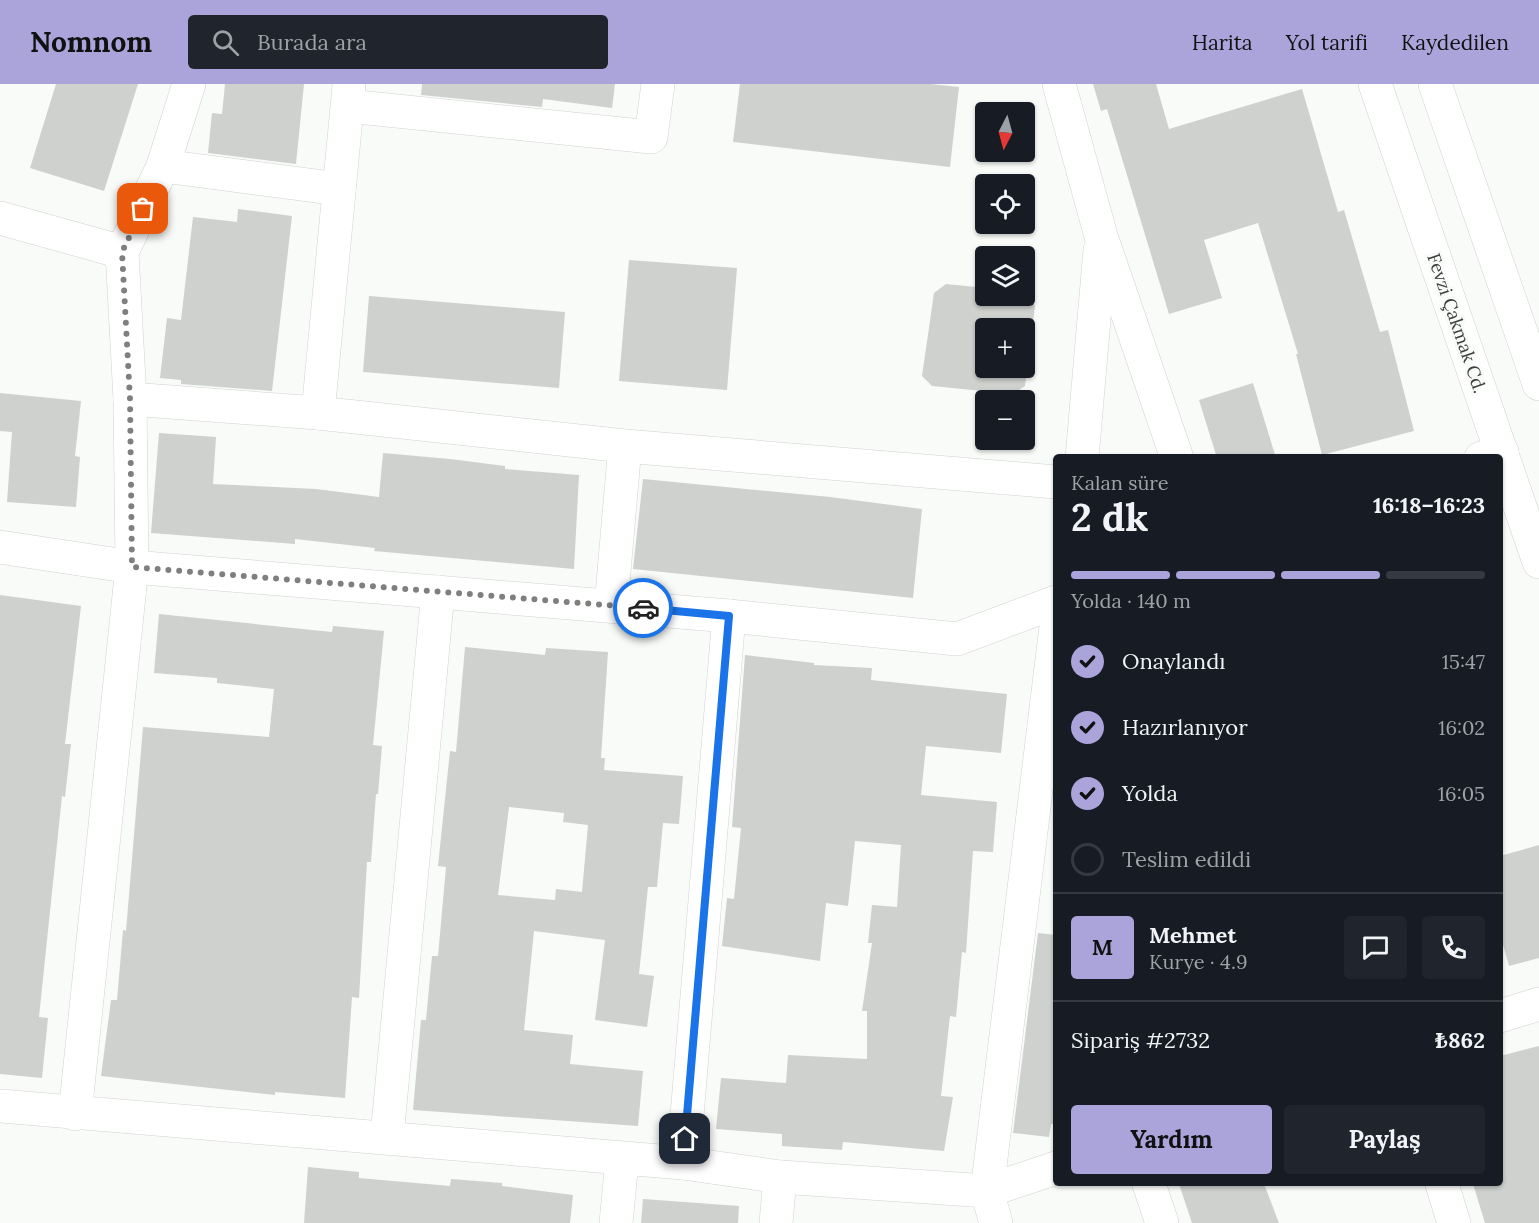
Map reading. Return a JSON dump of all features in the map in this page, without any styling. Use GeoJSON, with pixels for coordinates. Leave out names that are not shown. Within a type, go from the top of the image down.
{"type":"FeatureCollection","features":[{"type":"Feature","properties":{"kind":"street"},"geometry":{"type":"LineString","coordinates":[[75,1114],[132,567],[130,399],[122,252],[163,166],[189,84]]}},
{"type":"Feature","properties":{"kind":"street"},"geometry":{"type":"LineString","coordinates":[[318,413],[349,95],[651,137],[658,84]]}},
{"type":"Feature","properties":{"kind":"street"},"geometry":{"type":"LineString","coordinates":[[1059,84],[1101,236],[1176,454]]}},
{"type":"Feature","properties":{"kind":"street","name":"Fevzi Çakmak Cd."},"geometry":{"type":"LineString","coordinates":[[1375,84],[1491,454]]}},
{"type":"Feature","properties":{"kind":"street"},"geometry":{"type":"LineString","coordinates":[[1435,84],[1539,384]]}},
{"type":"Feature","properties":{"kind":"street"},"geometry":{"type":"LineString","coordinates":[[163,166],[339,189]]}},
{"type":"Feature","properties":{"kind":"street"},"geometry":{"type":"LineString","coordinates":[[0,218],[122,252]]}},
{"type":"Feature","properties":{"kind":"street"},"geometry":{"type":"LineString","coordinates":[[1082,454],[1101,236]]}},
{"type":"Feature","properties":{"kind":"street"},"geometry":{"type":"LineString","coordinates":[[130,399],[318,413],[625,446],[1053,482]]}},
{"type":"Feature","properties":{"kind":"street"},"geometry":{"type":"LineString","coordinates":[[611,606],[625,446]]}},
{"type":"Feature","properties":{"kind":"street","name":"Fevzi Çakmak Cd."},"geometry":{"type":"LineString","coordinates":[[1503,482],[1539,562]]}},
{"type":"Feature","properties":{"kind":"street"},"geometry":{"type":"LineString","coordinates":[[0,547],[132,567],[729,616],[957,639],[1053,603]]}},
{"type":"Feature","properties":{"kind":"street"},"geometry":{"type":"LineString","coordinates":[[387,1137],[438,592]]}},
{"type":"Feature","properties":{"kind":"street"},"geometry":{"type":"LineString","coordinates":[[683,1163],[729,616]]}},
{"type":"Feature","properties":{"kind":"street"},"geometry":{"type":"LineString","coordinates":[[996,1223],[987,1191],[1053,652]]}},
{"type":"Feature","properties":{"kind":"street"},"geometry":{"type":"LineString","coordinates":[[1503,1015],[1539,1004]]}},
{"type":"Feature","properties":{"kind":"street"},"geometry":{"type":"LineString","coordinates":[[0,1106],[75,1114],[387,1137],[622,1160],[683,1163],[780,1177],[987,1191],[1053,1169]]}},
{"type":"Feature","properties":{"kind":"street"},"geometry":{"type":"LineString","coordinates":[[616,1223],[622,1160]]}},
{"type":"Feature","properties":{"kind":"street"},"geometry":{"type":"LineString","coordinates":[[776,1223],[780,1177]]}},
{"type":"Feature","properties":{"kind":"street"},"geometry":{"type":"LineString","coordinates":[[1150,1186],[1162,1223]]}},
{"type":"Feature","properties":{"kind":"street"},"geometry":{"type":"LineString","coordinates":[[1443,1186],[1454,1223]]}},
{"type":"Feature","properties":{"kind":"building"},"geometry":{"type":"Polygon","coordinates":[[[56,84],[138,84],[104,191],[30,168],[56,84]]]}},
{"type":"Feature","properties":{"kind":"building"},"geometry":{"type":"Polygon","coordinates":[[[225,84],[304,84],[296,164],[208,153],[212,113],[222,114],[225,84]]]}},
{"type":"Feature","properties":{"kind":"building"},"geometry":{"type":"Polygon","coordinates":[[[422,84],[615,84],[612,108],[543,99],[542,107],[421,95],[422,84]]]}},
{"type":"Feature","properties":{"kind":"building"},"geometry":{"type":"Polygon","coordinates":[[[740,84],[930,84],[959,87],[950,167],[733,142],[740,84]]]}},
{"type":"Feature","properties":{"kind":"building"},"geometry":{"type":"Polygon","coordinates":[[[1093,84],[1156,84],[1169,129],[1302,89],[1338,212],[1344,210],[1380,332],[1388,330],[1414,431],[1322,454],[1296,354],[1298,354],[1258,223],[1204,240],[1222,298],[1169,314],[1107,109],[1101,111],[1093,84]]]}},
{"type":"Feature","properties":{"kind":"building"},"geometry":{"type":"Polygon","coordinates":[[[238,209],[292,216],[272,391],[181,384],[181,380],[160,378],[167,318],[181,320],[193,217],[237,222],[238,209]]]}},
{"type":"Feature","properties":{"kind":"building"},"geometry":{"type":"Polygon","coordinates":[[[629,260],[737,268],[727,390],[619,381],[629,260]]]}},
{"type":"Feature","properties":{"kind":"building"},"geometry":{"type":"Polygon","coordinates":[[[946,284],[975,287],[975,306],[1035,306],[1034,318],[975,318],[975,378],[1026,378],[1025,386],[1019,390],[975,390],[932,386],[922,376],[934,293],[946,284]]]}},
{"type":"Feature","properties":{"kind":"building"},"geometry":{"type":"Polygon","coordinates":[[[369,296],[565,312],[559,388],[363,372],[369,296]]]}},
{"type":"Feature","properties":{"kind":"building"},"geometry":{"type":"Polygon","coordinates":[[[1253,383],[1275,454],[1216,454],[1199,400],[1253,383]]]}},
{"type":"Feature","properties":{"kind":"building"},"geometry":{"type":"Polygon","coordinates":[[[0,393],[81,401],[75,456],[80,457],[76,507],[7,502],[12,432],[0,431],[0,393]]]}},
{"type":"Feature","properties":{"kind":"building"},"geometry":{"type":"Polygon","coordinates":[[[159,433],[216,437],[213,484],[316,489],[379,497],[383,453],[505,466],[505,469],[579,475],[574,569],[374,551],[375,548],[295,539],[295,544],[151,533],[159,433]]]}},
{"type":"Feature","properties":{"kind":"building"},"geometry":{"type":"Polygon","coordinates":[[[643,479],[830,497],[922,509],[913,598],[633,569],[643,479]]]}},
{"type":"Feature","properties":{"kind":"building"},"geometry":{"type":"Polygon","coordinates":[[[0,595],[81,606],[65,744],[71,744],[65,797],[62,796],[39,1017],[48,1018],[42,1078],[0,1074],[0,595]]]}},
{"type":"Feature","properties":{"kind":"building"},"geometry":{"type":"Polygon","coordinates":[[[159,614],[332,632],[333,626],[384,631],[373,745],[382,746],[378,794],[376,794],[371,862],[367,862],[359,998],[352,997],[345,1098],[275,1092],[275,1095],[101,1076],[111,1000],[117,1000],[123,930],[126,931],[143,727],[269,737],[274,689],[217,683],[217,678],[154,673],[159,614]]]}},
{"type":"Feature","properties":{"kind":"building"},"geometry":{"type":"Polygon","coordinates":[[[465,647],[545,655],[546,648],[608,652],[601,758],[605,758],[604,770],[683,776],[679,824],[663,823],[657,887],[648,887],[639,974],[654,976],[647,1027],[595,1020],[605,940],[534,931],[524,1030],[573,1035],[570,1064],[643,1071],[638,1126],[413,1110],[421,1020],[426,1020],[432,956],[438,956],[446,867],[438,866],[450,751],[456,752],[465,647]],[[509,807],[498,895],[555,900],[556,889],[582,892],[588,825],[563,822],[564,813],[509,807]]]}},
{"type":"Feature","properties":{"kind":"building"},"geometry":{"type":"Polygon","coordinates":[[[745,655],[814,663],[814,665],[872,668],[871,680],[1007,694],[1001,753],[926,746],[921,795],[997,802],[993,852],[973,851],[966,953],[962,952],[956,1017],[950,1016],[941,1096],[953,1097],[944,1151],[843,1142],[842,1150],[782,1146],[782,1134],[716,1129],[721,1078],[786,1083],[788,1055],[867,1059],[867,1011],[862,1011],[872,943],[868,943],[872,905],[897,907],[901,845],[855,841],[848,906],[826,903],[820,961],[722,946],[727,898],[734,899],[741,828],[732,827],[745,655]]]}},
{"type":"Feature","properties":{"kind":"building"},"geometry":{"type":"Polygon","coordinates":[[[1539,845],[1539,958],[1509,966],[1503,945],[1503,855],[1539,845]]]}},
{"type":"Feature","properties":{"kind":"building"},"geometry":{"type":"Polygon","coordinates":[[[1038,933],[1053,935],[1053,1124],[1051,1124],[1049,1137],[1013,1133],[1038,933]]]}},
{"type":"Feature","properties":{"kind":"building"},"geometry":{"type":"Polygon","coordinates":[[[1539,1046],[1539,1223],[1485,1223],[1474,1186],[1503,1186],[1503,1055],[1539,1046]]]}},
{"type":"Feature","properties":{"kind":"building"},"geometry":{"type":"Polygon","coordinates":[[[308,1167],[359,1172],[359,1178],[450,1186],[451,1179],[502,1183],[502,1186],[573,1195],[570,1223],[304,1223],[308,1167]]]}},
{"type":"Feature","properties":{"kind":"building"},"geometry":{"type":"Polygon","coordinates":[[[1180,1186],[1265,1186],[1279,1223],[1192,1223],[1180,1186]]]}},
{"type":"Feature","properties":{"kind":"building"},"geometry":{"type":"Polygon","coordinates":[[[643,1199],[739,1206],[738,1223],[641,1223],[643,1199]]]}},
{"type":"Feature","properties":{"kind":"way so far"},"geometry":{"type":"LineString","coordinates":[[143,209],[122,252],[130,399],[132,567],[643,608]]}},
{"type":"Feature","properties":{"kind":"route"},"geometry":{"type":"LineString","coordinates":[[643,608],[729,616],[685,1139]]}}]}
